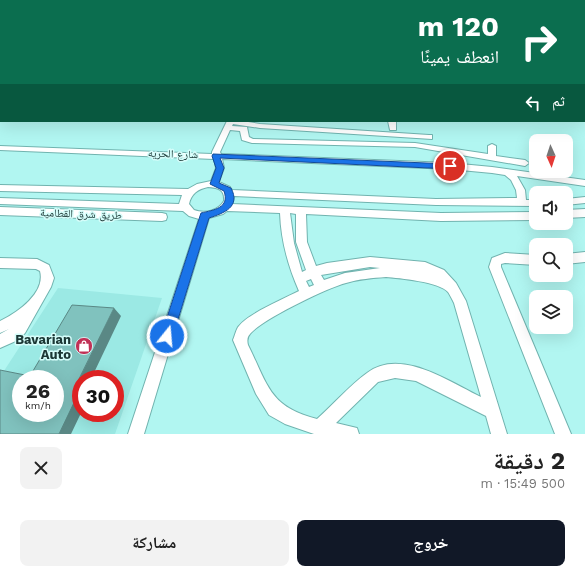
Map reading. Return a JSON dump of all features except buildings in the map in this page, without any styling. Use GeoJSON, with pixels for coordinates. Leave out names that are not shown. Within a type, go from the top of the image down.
{"type":"FeatureCollection","features":[{"type":"Feature","properties":{"kind":"street"},"geometry":{"type":"LineString","coordinates":[[230,124],[260,126],[320,125],[429,137]]}},
{"type":"Feature","properties":{"kind":"street"},"geometry":{"type":"LineString","coordinates":[[230,124],[244,129],[246,132],[244,137],[250,140],[412,145],[525,163]]}},
{"type":"Feature","properties":{"kind":"street"},"geometry":{"type":"LineString","coordinates":[[214,184],[220,168],[216,152],[230,124]]}},
{"type":"Feature","properties":{"kind":"street"},"geometry":{"type":"LineString","coordinates":[[318,142],[320,125]]}},
{"type":"Feature","properties":{"kind":"street"},"geometry":{"type":"LineString","coordinates":[[410,135],[412,145]]}},
{"type":"Feature","properties":{"kind":"street"},"geometry":{"type":"LineString","coordinates":[[492,146],[492,157]]}},
{"type":"Feature","properties":{"kind":"street","name":"شارع الحريه"},"geometry":{"type":"LineString","coordinates":[[0,148],[450,166],[585,183]]}},
{"type":"Feature","properties":{"kind":"street"},"geometry":{"type":"LineString","coordinates":[[507,172],[517,182],[521,189],[522,196],[520,203]]}},
{"type":"Feature","properties":{"kind":"street"},"geometry":{"type":"LineString","coordinates":[[0,188],[189,192],[201,186],[214,184],[224,187],[230,193],[231,198],[226,207],[217,213],[205,216],[193,214],[186,208],[184,200],[189,192]]}},
{"type":"Feature","properties":{"kind":"street"},"geometry":{"type":"LineString","coordinates":[[157,207],[164,192]]}},
{"type":"Feature","properties":{"kind":"street"},"geometry":{"type":"LineString","coordinates":[[230,193],[436,202],[529,203]]}},
{"type":"Feature","properties":{"kind":"street"},"geometry":{"type":"LineString","coordinates":[[246,208],[249,194]]}},
{"type":"Feature","properties":{"kind":"street"},"geometry":{"type":"LineString","coordinates":[[0,201],[186,208]]}},
{"type":"Feature","properties":{"kind":"street"},"geometry":{"type":"LineString","coordinates":[[573,202],[584,201]]}},
{"type":"Feature","properties":{"kind":"street"},"geometry":{"type":"LineString","coordinates":[[226,207],[441,216],[529,216]]}},
{"type":"Feature","properties":{"kind":"street"},"geometry":{"type":"LineString","coordinates":[[285,210],[288,250],[293,267],[306,293]]}},
{"type":"Feature","properties":{"kind":"street"},"geometry":{"type":"LineString","coordinates":[[301,210],[300,227],[302,248],[321,286]]}},
{"type":"Feature","properties":{"kind":"street","name":"طريق شرق القطامية"},"geometry":{"type":"LineString","coordinates":[[0,211],[162,218]]}},
{"type":"Feature","properties":{"kind":"street"},"geometry":{"type":"LineString","coordinates":[[573,214],[585,213]]}},
{"type":"Feature","properties":{"kind":"street"},"geometry":{"type":"LineString","coordinates":[[136,434],[205,216]]}},
{"type":"Feature","properties":{"kind":"street"},"geometry":{"type":"LineString","coordinates":[[573,258],[585,257]]}},
{"type":"Feature","properties":{"kind":"street"},"geometry":{"type":"LineString","coordinates":[[529,260],[504,258],[496,261],[495,267],[563,434]]}},
{"type":"Feature","properties":{"kind":"street"},"geometry":{"type":"LineString","coordinates":[[0,263],[37,264],[45,268],[48,274],[47,282],[20,328],[13,335],[0,341]]}},
{"type":"Feature","properties":{"kind":"street"},"geometry":{"type":"LineString","coordinates":[[300,279],[313,272],[355,263],[423,277],[452,287],[460,301],[499,434]]}},
{"type":"Feature","properties":{"kind":"street"},"geometry":{"type":"LineString","coordinates":[[351,434],[320,427],[291,418],[275,409],[268,401],[240,340],[242,333],[246,328],[306,293],[346,277],[385,268]]}},
{"type":"Feature","properties":{"kind":"street"},"geometry":{"type":"LineString","coordinates":[[0,328],[20,318],[33,304]]}},
{"type":"Feature","properties":{"kind":"street"},"geometry":{"type":"LineString","coordinates":[[320,427],[373,377],[387,371],[394,370],[402,370],[418,374],[492,411]]}},
{"type":"Feature","properties":{"kind":"shaded area"},"geometry":{"type":"Polygon","coordinates":[[[58,288],[162,298],[124,408],[124,370],[72,370],[72,422],[119,422],[115,434],[0,434],[0,377],[58,288]]]}},
{"type":"Feature","properties":{"kind":"place","name":"Bavarian Auto"},"geometry":{"type":"Point","coordinates":[84,346]}},
{"type":"Feature","properties":{"kind":"route"},"geometry":{"type":"LineString","coordinates":[[167,336],[205,216],[217,213],[226,207],[230,202],[231,198],[228,190],[220,185],[214,184],[220,168],[216,156],[450,166]]}}]}
